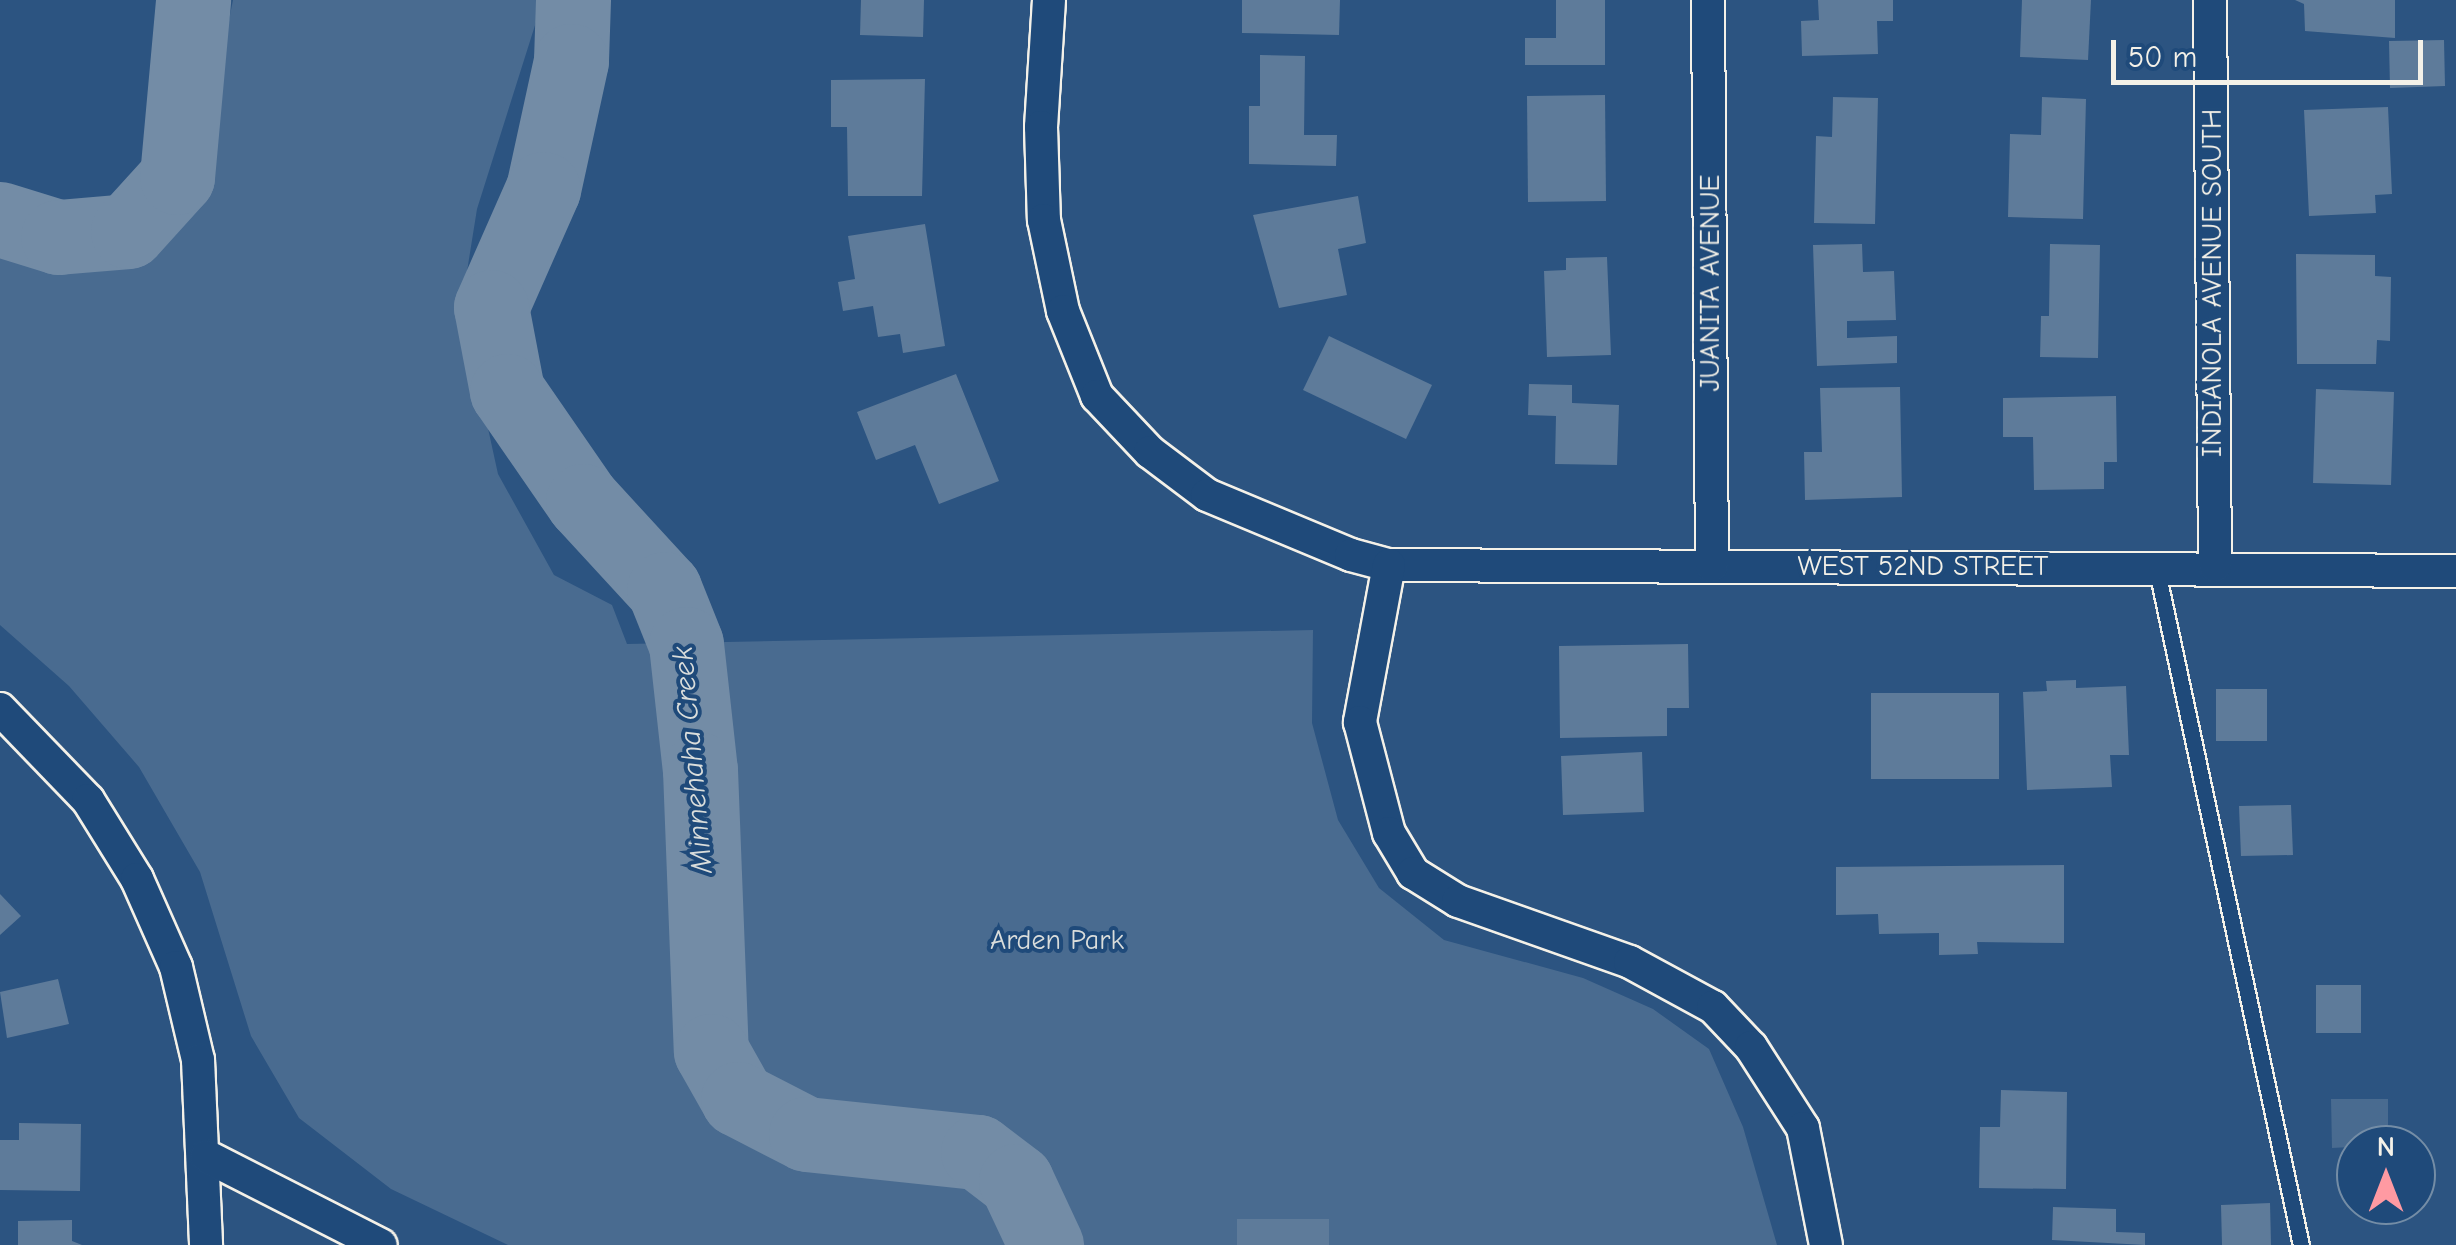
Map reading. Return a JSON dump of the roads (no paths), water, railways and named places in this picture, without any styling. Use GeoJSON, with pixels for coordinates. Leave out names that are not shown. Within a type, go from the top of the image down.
{"type":"FeatureCollection","features":[{"type":"Feature","properties":{"kind":"street"},"geometry":{"type":"LineString","coordinates":[[1049,0],[1040,127],[1044,220],[1064,311],[1097,396],[1150,452],[1208,495],[1389,565],[1360,722],[1389,833],[1413,873],[1458,901],[1630,962],[1712,1007],[1751,1046],[1803,1128],[1826,1245]]}},
{"type":"Feature","properties":{"kind":"street","name":"JUANITA AVENUE"},"geometry":{"type":"LineString","coordinates":[[1708,0],[1712,566]]}},
{"type":"Feature","properties":{"kind":"street","name":"INDIANOLA AVENUE SOUTH"},"geometry":{"type":"LineString","coordinates":[[2210,0],[2215,566]]}},
{"type":"Feature","properties":{"kind":"street","name":"WEST 52ND STREET"},"geometry":{"type":"LineString","coordinates":[[1389,565],[2215,566],[2456,571]]}},
{"type":"Feature","properties":{"kind":"street"},"geometry":{"type":"LineString","coordinates":[[0,708],[88,800],[138,879],[176,967],[198,1060],[206,1156],[206,1245]]}},
{"type":"Feature","properties":{"kind":"street"},"geometry":{"type":"LineString","coordinates":[[206,1156],[382,1245]]}},
{"type":"Feature","properties":{"kind":"lane"},"geometry":{"type":"LineString","coordinates":[[2156,566],[2301,1245]]}},
{"type":"Feature","properties":{"kind":"waterway","name":"Minnehaha Creek"},"geometry":{"type":"LineString","coordinates":[[0,219],[58,237],[128,231],[177,177],[193,0]]}},
{"type":"Feature","properties":{"kind":"waterway","name":"Minnehaha Creek"},"geometry":{"type":"LineString","coordinates":[[573,0],[571,61],[543,189],[491,307],[507,391],[583,501],[664,589],[686,644],[700,770],[711,1051],[738,1099],[806,1134],[978,1152],[1016,1181],[1046,1245]]}},
{"type":"Feature","properties":{"kind":"park label","name":"Arden Park"},"geometry":{"type":"Point","coordinates":[1057,940]}}]}
